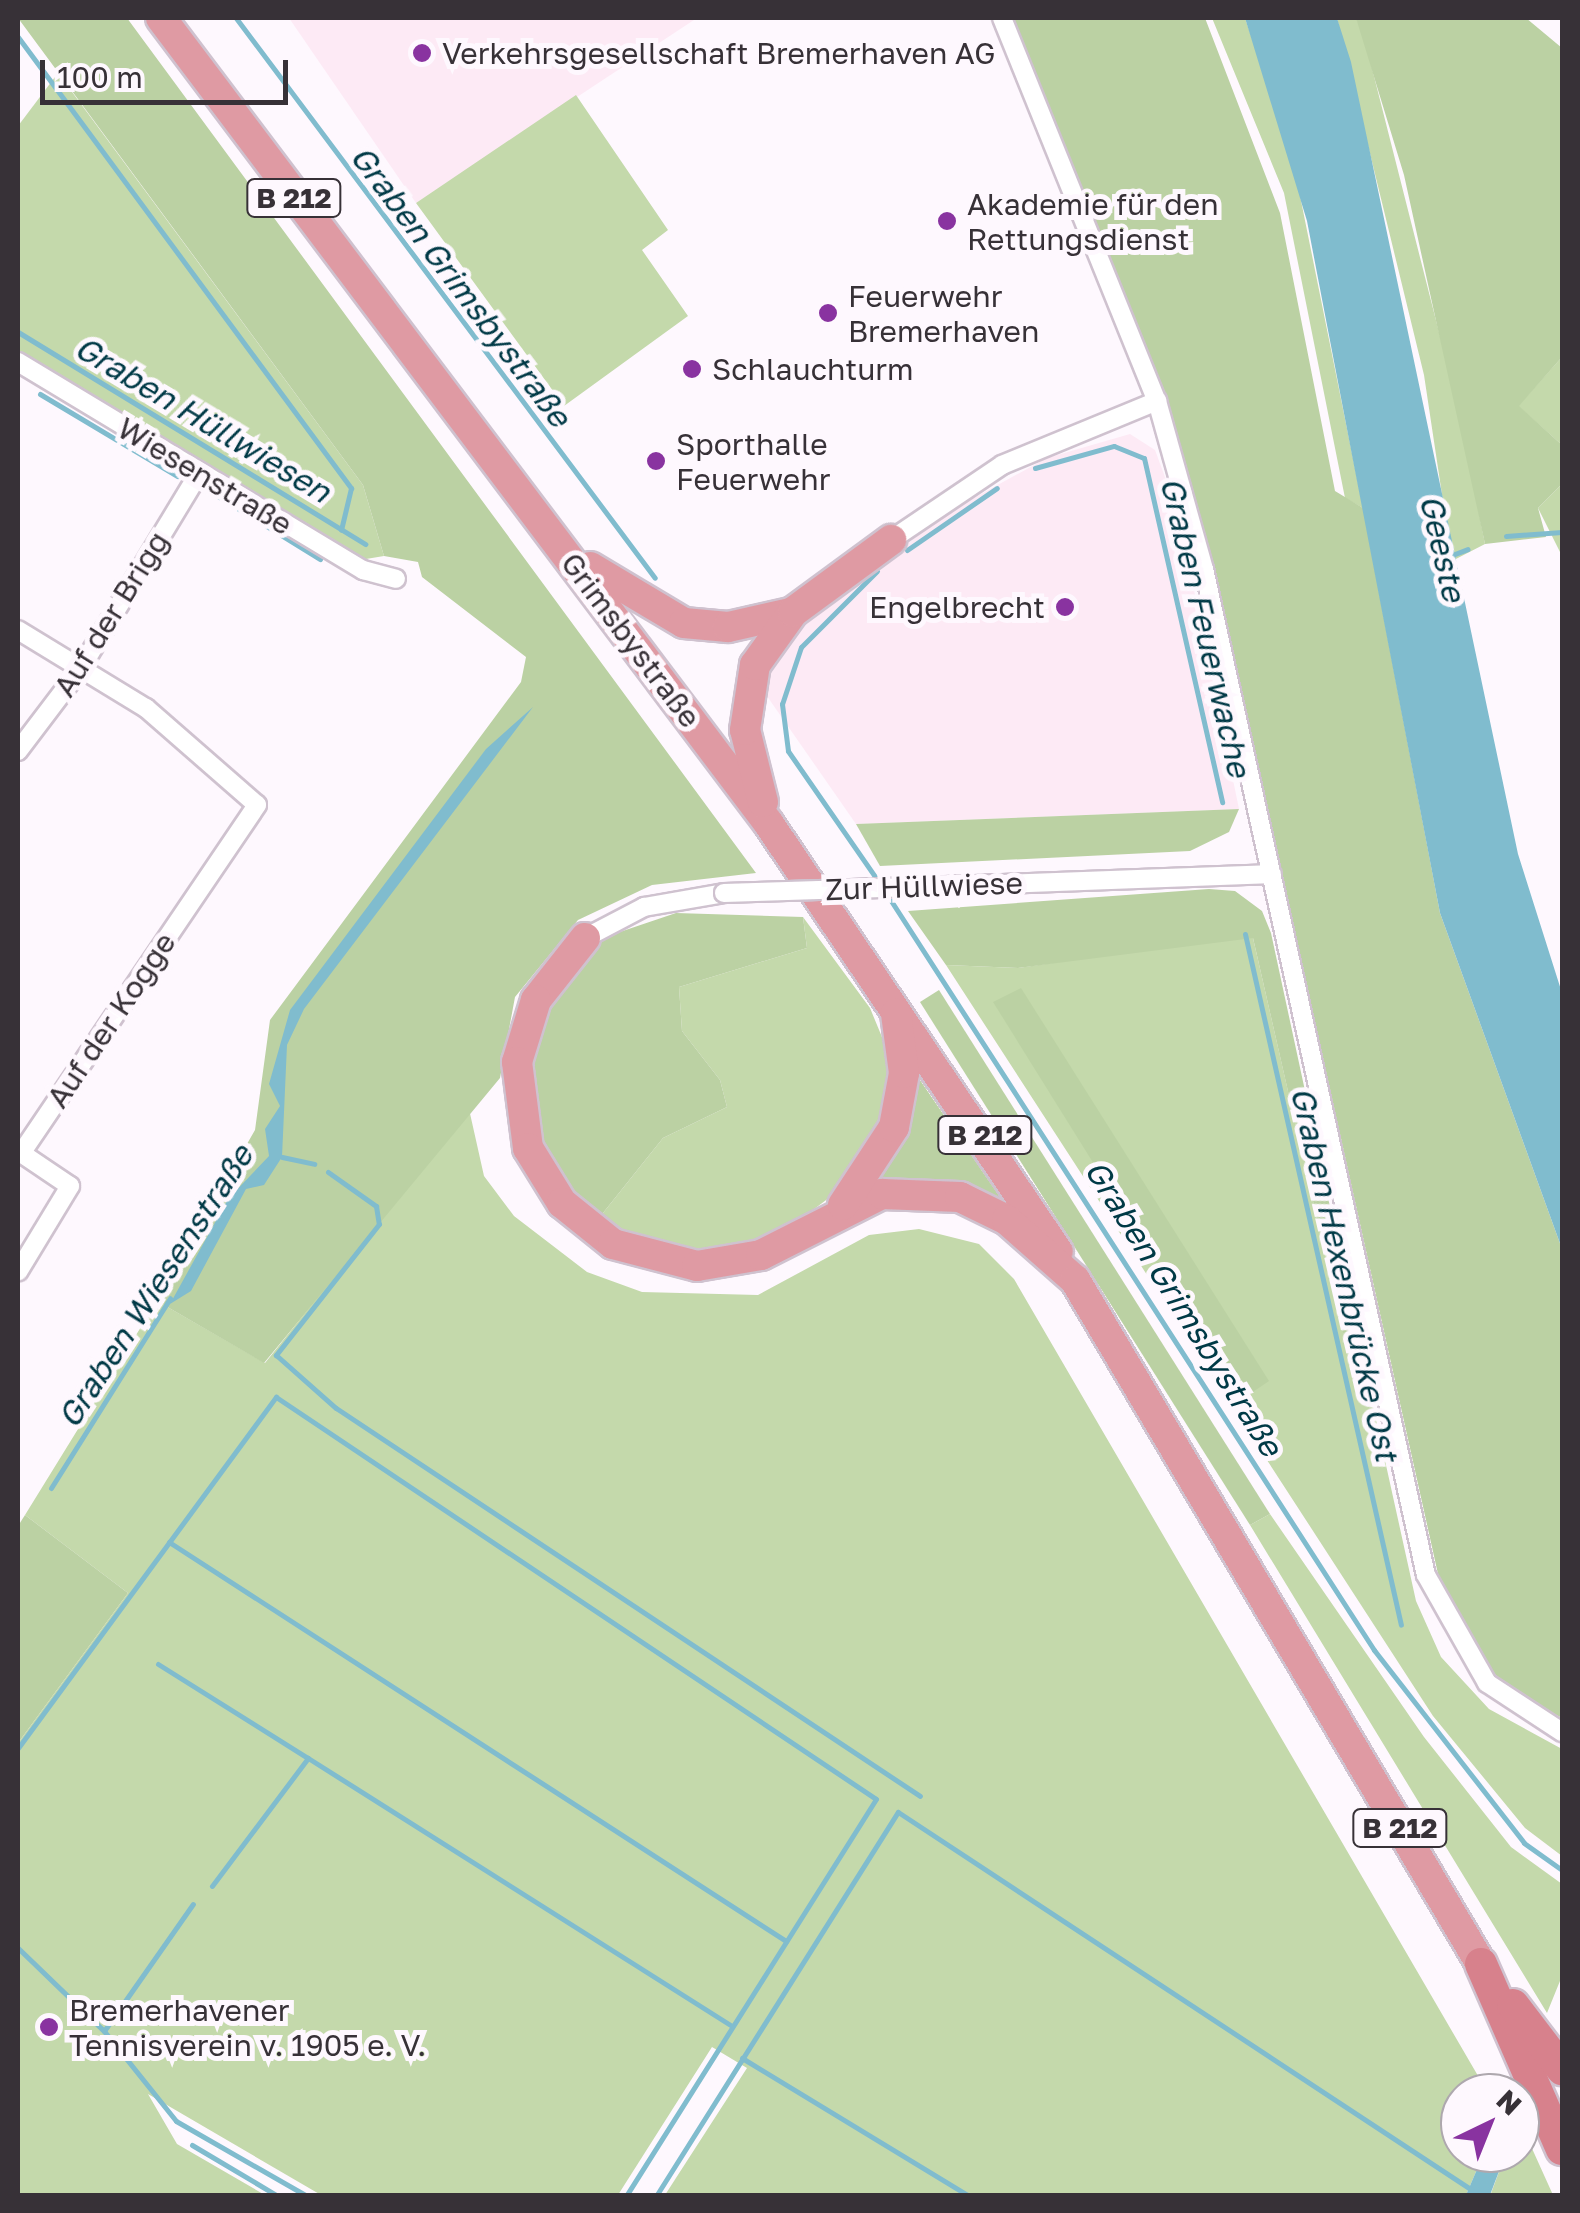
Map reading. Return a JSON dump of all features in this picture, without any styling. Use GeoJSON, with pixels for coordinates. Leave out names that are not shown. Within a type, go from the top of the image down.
{"type":"FeatureCollection","features":[{"type":"Feature","properties":{"kind":"highway","name":"Grimsbystraße"},"geometry":{"type":"LineString","coordinates":[[162,18],[770,824],[889,994],[1075,1280]]}},
{"type":"Feature","properties":{"kind":"highway"},"geometry":{"type":"LineString","coordinates":[[556,538],[621,592],[684,623],[740,626],[793,612]]}},
{"type":"Feature","properties":{"kind":"highway"},"geometry":{"type":"LineString","coordinates":[[770,824],[745,708],[755,665],[793,612],[891,540]]}},
{"type":"Feature","properties":{"kind":"highway"},"geometry":{"type":"LineString","coordinates":[[585,938],[536,1000],[517,1062],[528,1148],[562,1204],[613,1244],[697,1266],[761,1255],[833,1214],[908,1190],[960,1197],[1006,1220],[1075,1280]]}},
{"type":"Feature","properties":{"kind":"highway"},"geometry":{"type":"LineString","coordinates":[[833,1214],[870,1174],[894,1126],[903,1060],[889,994]]}},
{"type":"Feature","properties":{"kind":"highway","name":"B 212"},"geometry":{"type":"LineString","coordinates":[[1075,1280],[1482,1964]]}},
{"type":"Feature","properties":{"kind":"highway"},"geometry":{"type":"LineString","coordinates":[[1482,1964],[1557,2093],[1562,2149]]}},
{"type":"Feature","properties":{"kind":"street"},"geometry":{"type":"LineString","coordinates":[[1002,18],[1156,401],[1272,874],[1426,1575],[1487,1683],[1562,1732]]}},
{"type":"Feature","properties":{"kind":"street","name":"Wiesenstraße"},"geometry":{"type":"LineString","coordinates":[[18,362],[363,570],[396,579]]}},
{"type":"Feature","properties":{"kind":"street"},"geometry":{"type":"LineString","coordinates":[[891,540],[1002,464],[1156,401]]}},
{"type":"Feature","properties":{"kind":"street","name":"Auf der Brigg"},"geometry":{"type":"LineString","coordinates":[[18,751],[81,668],[199,473]]}},
{"type":"Feature","properties":{"kind":"street"},"geometry":{"type":"LineString","coordinates":[[18,630],[81,668]]}},
{"type":"Feature","properties":{"kind":"street","name":"Auf der Kogge"},"geometry":{"type":"LineString","coordinates":[[18,1272],[70,1186],[20,1151],[257,805],[146,708],[81,668]]}},
{"type":"Feature","properties":{"kind":"street","name":"Zur Hüllwiese"},"geometry":{"type":"LineString","coordinates":[[585,938],[644,907],[724,894],[1272,874]]}},
{"type":"Feature","properties":{"kind":"shaded area"},"geometry":{"type":"Polygon","coordinates":[[[289,18],[697,18],[416,203],[289,18]]]}},
{"type":"Feature","properties":{"kind":"shaded area"},"geometry":{"type":"Polygon","coordinates":[[[1130,434],[1155,450],[1178,512],[1239,809],[856,824],[760,686],[780,639],[952,510],[1047,458],[1130,434]]]}},
{"type":"Feature","properties":{"kind":"green space"},"geometry":{"type":"Polygon","coordinates":[[[18,18],[127,18],[756,873],[652,885],[578,920],[515,997],[500,1078],[264,1363],[157,1301],[255,1130],[270,1020],[521,682],[526,657],[422,577],[418,562],[384,556],[363,485],[18,18]]]}},
{"type":"Feature","properties":{"kind":"green space"},"geometry":{"type":"Polygon","coordinates":[[[1012,18],[1205,18],[1280,213],[1335,491],[1363,508],[1440,913],[1562,1249],[1562,1718],[1508,1690],[1473,1656],[1438,1574],[1214,568],[1165,393],[1012,18]]]}},
{"type":"Feature","properties":{"kind":"green space"},"geometry":{"type":"Polygon","coordinates":[[[1212,18],[1245,18],[1293,161],[1363,508],[1345,498],[1284,193],[1212,18]]]}},
{"type":"Feature","properties":{"kind":"green space"},"geometry":{"type":"Polygon","coordinates":[[[1337,18],[1356,18],[1363,33],[1458,407],[1485,544],[1452,561],[1424,375],[1337,18]]]}},
{"type":"Feature","properties":{"kind":"green space"},"geometry":{"type":"Polygon","coordinates":[[[1356,18],[1526,18],[1562,48],[1562,357],[1519,406],[1562,445],[1562,484],[1538,508],[1546,537],[1485,544],[1404,175],[1356,18]]]}},
{"type":"Feature","properties":{"kind":"green space"},"geometry":{"type":"Polygon","coordinates":[[[58,73],[363,485],[384,556],[360,560],[18,356],[18,126],[58,73]]]}},
{"type":"Feature","properties":{"kind":"green space"},"geometry":{"type":"Polygon","coordinates":[[[576,95],[668,230],[642,250],[688,316],[564,406],[416,203],[576,95]]]}},
{"type":"Feature","properties":{"kind":"green space"},"geometry":{"type":"Polygon","coordinates":[[[1562,357],[1562,445],[1518,406],[1562,357]]]}},
{"type":"Feature","properties":{"kind":"green space"},"geometry":{"type":"Polygon","coordinates":[[[1562,484],[1562,556],[1538,508],[1562,484]]]}},
{"type":"Feature","properties":{"kind":"green space"},"geometry":{"type":"Polygon","coordinates":[[[1239,809],[1229,832],[1190,851],[880,866],[856,824],[1239,809]]]}},
{"type":"Feature","properties":{"kind":"green space"},"geometry":{"type":"Polygon","coordinates":[[[1209,889],[1235,891],[1262,911],[1271,933],[1371,1397],[1358,1398],[1253,938],[1018,968],[946,965],[908,911],[1209,889]]]}},
{"type":"Feature","properties":{"kind":"green space"},"geometry":{"type":"Polygon","coordinates":[[[676,913],[803,917],[807,948],[679,987],[682,1031],[720,1080],[727,1107],[663,1138],[595,1223],[551,1174],[525,1091],[549,993],[602,938],[676,913]]]}},
{"type":"Feature","properties":{"kind":"green space"},"geometry":{"type":"Polygon","coordinates":[[[803,917],[870,1008],[889,1054],[891,1098],[854,1179],[781,1234],[695,1258],[595,1223],[663,1138],[727,1107],[720,1080],[682,1031],[679,987],[807,948],[803,917]]]}},
{"type":"Feature","properties":{"kind":"green space"},"geometry":{"type":"Polygon","coordinates":[[[1229,937],[1253,938],[1358,1397],[1371,1397],[1416,1601],[1441,1657],[1489,1709],[1562,1749],[1562,1856],[1525,1828],[1433,1716],[946,965],[1018,968],[1229,937]]]}},
{"type":"Feature","properties":{"kind":"green space"},"geometry":{"type":"Polygon","coordinates":[[[1021,988],[1269,1381],[1241,1400],[993,1002],[1021,988]]]}},
{"type":"Feature","properties":{"kind":"green space"},"geometry":{"type":"Polygon","coordinates":[[[939,990],[1270,1514],[1250,1525],[920,1002],[939,990]]]}},
{"type":"Feature","properties":{"kind":"green space"},"geometry":{"type":"Polygon","coordinates":[[[907,1061],[1010,1212],[919,1179],[868,1190],[907,1061]]]}},
{"type":"Feature","properties":{"kind":"green space"},"geometry":{"type":"Polygon","coordinates":[[[469,1109],[484,1176],[514,1216],[587,1272],[642,1292],[758,1295],[869,1235],[919,1229],[979,1244],[1014,1279],[1476,2073],[1440,2073],[1440,2173],[1475,2173],[1466,2195],[665,2195],[747,2068],[712,2047],[618,2195],[321,2195],[148,2094],[177,2144],[265,2195],[18,2196],[18,1743],[128,1593],[25,1515],[157,1301],[265,1363],[469,1109]]]}},
{"type":"Feature","properties":{"kind":"green space"},"geometry":{"type":"Polygon","coordinates":[[[1270,1514],[1424,1737],[1511,1847],[1562,1884],[1562,1976],[1547,2013],[1250,1525],[1270,1514]]]}},
{"type":"Feature","properties":{"kind":"green space"},"geometry":{"type":"Polygon","coordinates":[[[25,1515],[128,1593],[18,1743],[18,1526],[25,1515]]]}},
{"type":"Feature","properties":{"kind":"green space"},"geometry":{"type":"Polygon","coordinates":[[[1540,2166],[1553,2195],[1490,2196],[1499,2173],[1540,2173],[1540,2166]]]}},
{"type":"Feature","properties":{"kind":"water","name":"Geeste"},"geometry":{"type":"Polygon","coordinates":[[[1245,18],[1337,18],[1351,62],[1518,854],[1562,993],[1562,1249],[1440,913],[1307,221],[1245,18]]]}},
{"type":"Feature","properties":{"kind":"water"},"geometry":{"type":"Polygon","coordinates":[[[533,707],[304,1009],[287,1045],[282,1157],[264,1185],[246,1189],[191,1291],[170,1304],[228,1199],[269,1156],[265,1129],[280,1106],[269,1084],[290,1010],[486,749],[533,707]]]}},
{"type":"Feature","properties":{"kind":"water"},"geometry":{"type":"Polygon","coordinates":[[[1475,2173],[1498,2173],[1490,2195],[1466,2195],[1475,2173]]]}},
{"type":"Feature","properties":{"kind":"waterway","name":"Graben Grimsbystraße"},"geometry":{"type":"LineString","coordinates":[[236,18],[655,578]]}},
{"type":"Feature","properties":{"kind":"waterway"},"geometry":{"type":"LineString","coordinates":[[18,37],[351,488],[341,530]]}},
{"type":"Feature","properties":{"kind":"waterway","name":"Graben Hüllwiesen"},"geometry":{"type":"LineString","coordinates":[[18,332],[365,544]]}},
{"type":"Feature","properties":{"kind":"waterway"},"geometry":{"type":"LineString","coordinates":[[40,394],[177,476]]}},
{"type":"Feature","properties":{"kind":"waterway","name":"Graben Feuerwache"},"geometry":{"type":"LineString","coordinates":[[1035,468],[1114,446],[1144,458],[1222,802]]}},
{"type":"Feature","properties":{"kind":"waterway","name":"Graben Feuerwache"},"geometry":{"type":"LineString","coordinates":[[907,550],[997,488]]}},
{"type":"Feature","properties":{"kind":"waterway"},"geometry":{"type":"LineString","coordinates":[[211,492],[320,559]]}},
{"type":"Feature","properties":{"kind":"waterway"},"geometry":{"type":"LineString","coordinates":[[1506,536],[1562,532]]}},
{"type":"Feature","properties":{"kind":"waterway","name":"Geeste"},"geometry":{"type":"LineString","coordinates":[[1447,557],[1468,549]]}},
{"type":"Feature","properties":{"kind":"waterway","name":"Graben Feuerwache"},"geometry":{"type":"LineString","coordinates":[[877,571],[801,647],[782,704],[788,751],[880,884]]}},
{"type":"Feature","properties":{"kind":"waterway","name":"Graben Grimsbystraße"},"geometry":{"type":"LineString","coordinates":[[886,893],[1374,1650],[1524,1843],[1562,1870]]}},
{"type":"Feature","properties":{"kind":"waterway","name":"Graben Hexenbrücke Ost"},"geometry":{"type":"LineString","coordinates":[[1245,934],[1401,1625]]}},
{"type":"Feature","properties":{"kind":"waterway"},"geometry":{"type":"LineString","coordinates":[[282,1157],[314,1164]]}},
{"type":"Feature","properties":{"kind":"waterway"},"geometry":{"type":"LineString","coordinates":[[328,1172],[376,1206],[379,1224],[276,1355],[336,1408],[920,1796]]}},
{"type":"Feature","properties":{"kind":"waterway","name":"Graben Wiesenstraße"},"geometry":{"type":"LineString","coordinates":[[51,1488],[170,1298]]}},
{"type":"Feature","properties":{"kind":"waterway"},"geometry":{"type":"LineString","coordinates":[[18,1748],[276,1397],[876,1799],[626,2196]]}},
{"type":"Feature","properties":{"kind":"waterway"},"geometry":{"type":"LineString","coordinates":[[169,1542],[786,1941]]}},
{"type":"Feature","properties":{"kind":"waterway"},"geometry":{"type":"LineString","coordinates":[[158,1664],[308,1758],[212,1886]]}},
{"type":"Feature","properties":{"kind":"waterway"},"geometry":{"type":"LineString","coordinates":[[308,1758],[732,2026]]}},
{"type":"Feature","properties":{"kind":"waterway"},"geometry":{"type":"LineString","coordinates":[[656,2196],[898,1812],[1472,2190]]}},
{"type":"Feature","properties":{"kind":"waterway"},"geometry":{"type":"LineString","coordinates":[[104,2031],[193,1904]]}},
{"type":"Feature","properties":{"kind":"waterway"},"geometry":{"type":"LineString","coordinates":[[18,1948],[104,2031],[176,2121],[307,2196]]}},
{"type":"Feature","properties":{"kind":"waterway"},"geometry":{"type":"LineString","coordinates":[[742,2058],[969,2196]]}},
{"type":"Feature","properties":{"kind":"waterway"},"geometry":{"type":"LineString","coordinates":[[192,2145],[278,2196]]}},
{"type":"Feature","properties":{"kind":"place","name":"Verkehrsgesellschaft Bremerhaven AG"},"geometry":{"type":"Point","coordinates":[422,53]}},
{"type":"Feature","properties":{"kind":"place","name":"Akademie für den Rettungsdienst"},"geometry":{"type":"Point","coordinates":[947,221]}},
{"type":"Feature","properties":{"kind":"place","name":"Feuerwehr Bremerhaven"},"geometry":{"type":"Point","coordinates":[828,313]}},
{"type":"Feature","properties":{"kind":"place","name":"Schlauchturm"},"geometry":{"type":"Point","coordinates":[692,369]}},
{"type":"Feature","properties":{"kind":"place","name":"Sporthalle Feuerwehr"},"geometry":{"type":"Point","coordinates":[656,461]}},
{"type":"Feature","properties":{"kind":"place","name":"Engelbrecht"},"geometry":{"type":"Point","coordinates":[1065,607]}},
{"type":"Feature","properties":{"kind":"place","name":"Bremerhavener Tennisverein v. 1905 e. V."},"geometry":{"type":"Point","coordinates":[49,2027]}}]}
